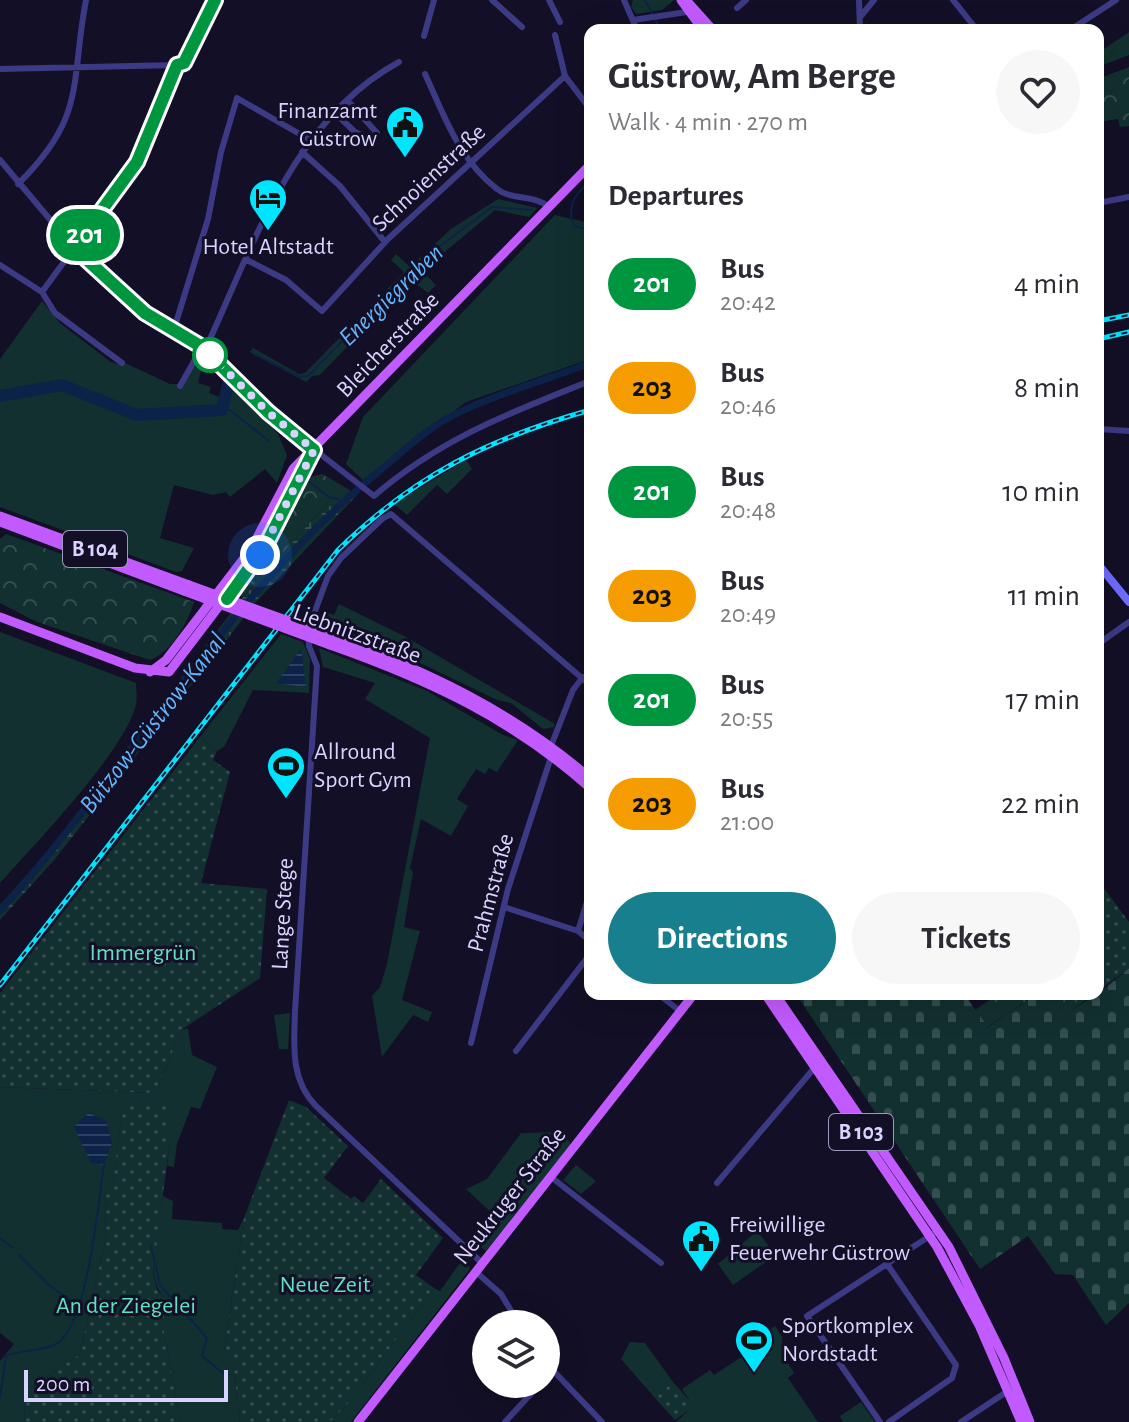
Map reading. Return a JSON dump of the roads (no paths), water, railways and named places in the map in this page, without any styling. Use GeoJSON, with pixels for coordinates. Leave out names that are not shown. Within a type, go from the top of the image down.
{"type":"FeatureCollection","features":[{"type":"Feature","properties":{"kind":"main road"},"geometry":{"type":"LineString","coordinates":[[684,0],[687,12],[700,24]]}},
{"type":"Feature","properties":{"kind":"main road"},"geometry":{"type":"LineString","coordinates":[[684,0],[702,24]]}},
{"type":"Feature","properties":{"kind":"main road","name":"Bleicherstraße"},"geometry":{"type":"LineString","coordinates":[[0,617],[150,672],[166,660],[251,549],[293,469],[584,171]]}},
{"type":"Feature","properties":{"kind":"main road","name":"Liebnitzstraße"},"geometry":{"type":"LineString","coordinates":[[0,519],[331,641],[400,670],[463,699],[551,750],[584,774]]}},
{"type":"Feature","properties":{"kind":"main road"},"geometry":{"type":"LineString","coordinates":[[1104,571],[1129,602]]}},
{"type":"Feature","properties":{"kind":"main road","name":"Liebnitzstraße"},"geometry":{"type":"LineString","coordinates":[[551,750],[584,782]]}},
{"type":"Feature","properties":{"kind":"main road","name":"Neukruger Straße"},"geometry":{"type":"LineString","coordinates":[[358,1422],[689,1000]]}},
{"type":"Feature","properties":{"kind":"main road","name":"B 103"},"geometry":{"type":"LineString","coordinates":[[769,1000],[934,1233]]}},
{"type":"Feature","properties":{"kind":"main road","name":"B 103"},"geometry":{"type":"LineString","coordinates":[[779,1000],[934,1233],[985,1317],[1021,1422]]}},
{"type":"Feature","properties":{"kind":"main road","name":"B 103"},"geometry":{"type":"LineString","coordinates":[[1012,1389],[1030,1422]]}},
{"type":"Feature","properties":{"kind":"street"},"geometry":{"type":"LineString","coordinates":[[18,184],[54,143],[70,111],[80,66],[86,0]]}},
{"type":"Feature","properties":{"kind":"street"},"geometry":{"type":"LineString","coordinates":[[0,69],[184,63],[215,0]]}},
{"type":"Feature","properties":{"kind":"street"},"geometry":{"type":"LineString","coordinates":[[424,36],[434,0]]}},
{"type":"Feature","properties":{"kind":"street"},"geometry":{"type":"LineString","coordinates":[[492,0],[522,27]]}},
{"type":"Feature","properties":{"kind":"street"},"geometry":{"type":"LineString","coordinates":[[549,0],[560,22]]}},
{"type":"Feature","properties":{"kind":"street"},"geometry":{"type":"LineString","coordinates":[[624,0],[635,24]]}},
{"type":"Feature","properties":{"kind":"street"},"geometry":{"type":"LineString","coordinates":[[737,8],[746,0]]}},
{"type":"Feature","properties":{"kind":"street"},"geometry":{"type":"LineString","coordinates":[[859,0],[860,24]]}},
{"type":"Feature","properties":{"kind":"street"},"geometry":{"type":"LineString","coordinates":[[861,18],[874,0]]}},
{"type":"Feature","properties":{"kind":"street"},"geometry":{"type":"LineString","coordinates":[[953,0],[972,24]]}},
{"type":"Feature","properties":{"kind":"street"},"geometry":{"type":"LineString","coordinates":[[1079,24],[1116,0]]}},
{"type":"Feature","properties":{"kind":"street"},"geometry":{"type":"LineString","coordinates":[[633,20],[687,12]]}},
{"type":"Feature","properties":{"kind":"street"},"geometry":{"type":"LineString","coordinates":[[555,35],[565,76],[584,101]]}},
{"type":"Feature","properties":{"kind":"street"},"geometry":{"type":"LineString","coordinates":[[180,386],[204,349],[310,140],[348,101],[399,62]]}},
{"type":"Feature","properties":{"kind":"street"},"geometry":{"type":"LineString","coordinates":[[42,292],[137,162],[177,65]]}},
{"type":"Feature","properties":{"kind":"street"},"geometry":{"type":"LineString","coordinates":[[425,74],[459,148],[470,162],[497,190],[539,200],[549,207]]}},
{"type":"Feature","properties":{"kind":"street","name":"Schnoienstraße"},"geometry":{"type":"LineString","coordinates":[[247,260],[286,280],[322,311],[385,242],[565,76]]}},
{"type":"Feature","properties":{"kind":"street"},"geometry":{"type":"LineString","coordinates":[[174,329],[208,219],[221,152],[237,98],[310,140]]}},
{"type":"Feature","properties":{"kind":"street"},"geometry":{"type":"LineString","coordinates":[[335,113],[355,132],[371,140],[377,133],[348,101]]}},
{"type":"Feature","properties":{"kind":"street"},"geometry":{"type":"LineString","coordinates":[[302,152],[345,191],[385,242]]}},
{"type":"Feature","properties":{"kind":"street"},"geometry":{"type":"LineString","coordinates":[[0,160],[74,248],[145,313],[204,349],[314,450],[374,496],[418,461],[480,425],[584,383]]}},
{"type":"Feature","properties":{"kind":"street"},"geometry":{"type":"LineString","coordinates":[[1104,202],[1129,197]]}},
{"type":"Feature","properties":{"kind":"street"},"geometry":{"type":"LineString","coordinates":[[0,265],[42,292],[55,313],[122,363]]}},
{"type":"Feature","properties":{"kind":"street"},"geometry":{"type":"LineString","coordinates":[[1104,429],[1129,431]]}},
{"type":"Feature","properties":{"kind":"street","name":"Lange Stege"},"geometry":{"type":"LineString","coordinates":[[511,1310],[480,1268],[308,1098],[294,1060],[317,666],[309,646],[308,630],[333,568],[385,516],[396,516],[583,677]]}},
{"type":"Feature","properties":{"kind":"street"},"geometry":{"type":"LineString","coordinates":[[1104,640],[1129,622]]}},
{"type":"Feature","properties":{"kind":"street","name":"Prahmstraße"},"geometry":{"type":"LineString","coordinates":[[471,1043],[504,907],[551,750],[573,690],[583,677]]}},
{"type":"Feature","properties":{"kind":"street"},"geometry":{"type":"LineString","coordinates":[[504,907],[578,931],[584,936]]}},
{"type":"Feature","properties":{"kind":"street"},"geometry":{"type":"LineString","coordinates":[[578,931],[584,912]]}},
{"type":"Feature","properties":{"kind":"street"},"geometry":{"type":"LineString","coordinates":[[516,1051],[584,962]]}},
{"type":"Feature","properties":{"kind":"street"},"geometry":{"type":"LineString","coordinates":[[666,1000],[680,1011]]}},
{"type":"Feature","properties":{"kind":"street"},"geometry":{"type":"LineString","coordinates":[[717,1183],[816,1066]]}},
{"type":"Feature","properties":{"kind":"street"},"geometry":{"type":"LineString","coordinates":[[551,1177],[661,1263]]}},
{"type":"Feature","properties":{"kind":"street"},"geometry":{"type":"LineString","coordinates":[[880,1422],[807,1316],[934,1233]]}},
{"type":"Feature","properties":{"kind":"street"},"geometry":{"type":"LineString","coordinates":[[887,1264],[956,1365],[952,1378],[889,1422]]}},
{"type":"Feature","properties":{"kind":"street"},"geometry":{"type":"LineString","coordinates":[[560,1377],[602,1422]]}},
{"type":"Feature","properties":{"kind":"street"},"geometry":{"type":"LineString","coordinates":[[961,1422],[1012,1389]]}},
{"type":"Feature","properties":{"kind":"street"},"geometry":{"type":"LineString","coordinates":[[505,1422],[527,1398]]}},
{"type":"Feature","properties":{"kind":"water"},"geometry":{"type":"Polygon","coordinates":[[[301,649],[306,687],[276,683],[301,649]]]}},
{"type":"Feature","properties":{"kind":"water"},"geometry":{"type":"Polygon","coordinates":[[[89,1113],[106,1121],[112,1142],[104,1165],[91,1163],[74,1127],[89,1113]]]}},
{"type":"Feature","properties":{"kind":"waterway"},"geometry":{"type":"LineString","coordinates":[[645,0],[652,13]]}},
{"type":"Feature","properties":{"kind":"waterway"},"geometry":{"type":"LineString","coordinates":[[655,19],[657,24]]}},
{"type":"Feature","properties":{"kind":"waterway"},"geometry":{"type":"LineString","coordinates":[[584,187],[576,196],[571,212],[574,226],[584,228]]}},
{"type":"Feature","properties":{"kind":"waterway","name":"Energiegraben"},"geometry":{"type":"LineString","coordinates":[[254,354],[300,377],[308,376],[423,259],[492,207],[532,210]]}},
{"type":"Feature","properties":{"kind":"waterway","name":"Bützow-Güstrow-Kanal"},"geometry":{"type":"LineString","coordinates":[[0,911],[91,801],[222,632],[318,526],[409,446],[448,418],[499,395],[584,365]]}},
{"type":"Feature","properties":{"kind":"waterway"},"geometry":{"type":"LineString","coordinates":[[0,396],[62,385],[137,415],[222,410],[228,384]]}},
{"type":"Feature","properties":{"kind":"waterway"},"geometry":{"type":"LineString","coordinates":[[222,410],[230,410],[269,441]]}},
{"type":"Feature","properties":{"kind":"waterway"},"geometry":{"type":"LineString","coordinates":[[308,481],[329,497],[344,501]]}},
{"type":"Feature","properties":{"kind":"waterway"},"geometry":{"type":"LineString","coordinates":[[0,1398],[6,1356],[54,1345],[66,1335],[75,1316],[90,1263],[104,1165]]}},
{"type":"Feature","properties":{"kind":"waterway"},"geometry":{"type":"LineString","coordinates":[[0,1238],[13,1248]]}},
{"type":"Feature","properties":{"kind":"waterway"},"geometry":{"type":"LineString","coordinates":[[151,1246],[160,1285],[207,1338],[202,1356],[224,1374]]}},
{"type":"Feature","properties":{"kind":"waterway"},"geometry":{"type":"LineString","coordinates":[[19,1255],[50,1286],[79,1306]]}},
{"type":"Feature","properties":{"kind":"railway"},"geometry":{"type":"LineString","coordinates":[[1104,320],[1129,315]]}},
{"type":"Feature","properties":{"kind":"railway"},"geometry":{"type":"LineString","coordinates":[[1104,338],[1129,332]]}},
{"type":"Feature","properties":{"kind":"railway"},"geometry":{"type":"LineString","coordinates":[[0,985],[338,550],[396,501],[455,463],[518,434],[584,412]]}},
{"type":"Feature","properties":{"kind":"place","name":"Finanzamt Güstrow"},"geometry":{"type":"Point","coordinates":[405,159]}},
{"type":"Feature","properties":{"kind":"place","name":"Hotel Altstadt"},"geometry":{"type":"Point","coordinates":[268,232]}},
{"type":"Feature","properties":{"kind":"place","name":"Allround Sport Gym"},"geometry":{"type":"Point","coordinates":[286,800]}},
{"type":"Feature","properties":{"kind":"place","name":"Freiwillige Feuerwehr Güstrow"},"geometry":{"type":"Point","coordinates":[701,1273]}},
{"type":"Feature","properties":{"kind":"place","name":"Sportkomplex Nordstadt"},"geometry":{"type":"Point","coordinates":[754,1374]}},
{"type":"Feature","properties":{"kind":"park label","name":"Immergrün"},"geometry":{"type":"Point","coordinates":[143,953]}},
{"type":"Feature","properties":{"kind":"park label","name":"Neue Zeit"},"geometry":{"type":"Point","coordinates":[325,1285]}},
{"type":"Feature","properties":{"kind":"park label","name":"An der Ziegelei"},"geometry":{"type":"Point","coordinates":[126,1306]}}]}
